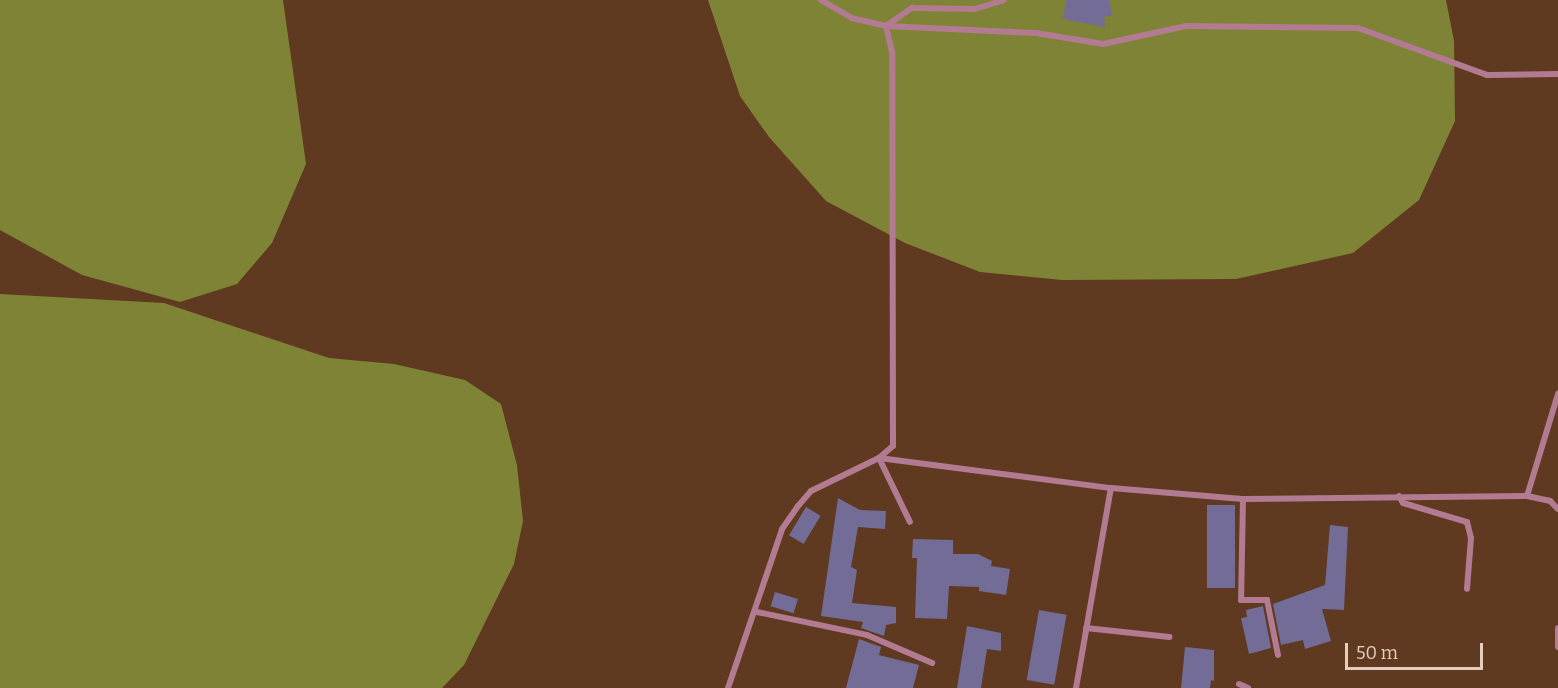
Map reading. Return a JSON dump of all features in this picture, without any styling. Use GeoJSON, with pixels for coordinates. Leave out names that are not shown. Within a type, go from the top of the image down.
{"type":"FeatureCollection","features":[{"type":"Feature","properties":{"kind":"street"},"geometry":{"type":"LineString","coordinates":[[820,0],[852,18],[886,26],[1036,33],[1103,44],[1186,27],[1358,27],[1487,75],[1558,74]]}},
{"type":"Feature","properties":{"kind":"street"},"geometry":{"type":"LineString","coordinates":[[886,26],[912,8],[975,9],[1004,0]]}},
{"type":"Feature","properties":{"kind":"street"},"geometry":{"type":"LineString","coordinates":[[728,688],[757,612],[782,530],[798,506],[811,492],[879,458],[893,446],[895,76],[886,26]]}},
{"type":"Feature","properties":{"kind":"street"},"geometry":{"type":"LineString","coordinates":[[1527,496],[1558,394]]}},
{"type":"Feature","properties":{"kind":"street"},"geometry":{"type":"LineString","coordinates":[[879,458],[1111,488],[1243,499],[1527,496],[1550,501],[1558,509]]}},
{"type":"Feature","properties":{"kind":"street"},"geometry":{"type":"LineString","coordinates":[[879,458],[910,522]]}},
{"type":"Feature","properties":{"kind":"street"},"geometry":{"type":"LineString","coordinates":[[1076,688],[1111,488]]}},
{"type":"Feature","properties":{"kind":"street"},"geometry":{"type":"LineString","coordinates":[[1399,496],[1403,502],[1467,522],[1471,538],[1467,589]]}},
{"type":"Feature","properties":{"kind":"street"},"geometry":{"type":"LineString","coordinates":[[1243,499],[1241,600],[1267,600],[1278,656]]}},
{"type":"Feature","properties":{"kind":"street"},"geometry":{"type":"LineString","coordinates":[[757,612],[867,635],[932,663]]}},
{"type":"Feature","properties":{"kind":"street"},"geometry":{"type":"LineString","coordinates":[[1086,628],[1170,637]]}},
{"type":"Feature","properties":{"kind":"street"},"geometry":{"type":"LineString","coordinates":[[1558,628],[1558,647]]}},
{"type":"Feature","properties":{"kind":"street"},"geometry":{"type":"LineString","coordinates":[[1239,684],[1248,688]]}},
{"type":"Feature","properties":{"kind":"green space"},"geometry":{"type":"Polygon","coordinates":[[[0,0],[283,0],[306,164],[272,243],[237,284],[180,302],[82,275],[0,230],[0,0]]]}},
{"type":"Feature","properties":{"kind":"green space"},"geometry":{"type":"Polygon","coordinates":[[[708,0],[1446,0],[1454,41],[1455,121],[1419,200],[1353,253],[1236,279],[1062,280],[980,272],[905,243],[826,201],[769,137],[740,96],[708,0]]]}},
{"type":"Feature","properties":{"kind":"green space"},"geometry":{"type":"Polygon","coordinates":[[[0,294],[164,303],[329,358],[394,364],[465,380],[501,404],[517,465],[523,521],[514,564],[464,665],[442,688],[0,688],[0,294]]]}},
{"type":"Feature","properties":{"kind":"building"},"geometry":{"type":"Polygon","coordinates":[[[1066,0],[1109,0],[1112,16],[1104,17],[1105,27],[1063,19],[1066,0]]]}},
{"type":"Feature","properties":{"kind":"building"},"geometry":{"type":"Polygon","coordinates":[[[838,498],[860,510],[886,511],[885,529],[858,527],[851,567],[857,570],[852,603],[896,607],[896,623],[886,625],[884,636],[861,628],[863,622],[821,616],[838,498]]]}},
{"type":"Feature","properties":{"kind":"building"},"geometry":{"type":"Polygon","coordinates":[[[1207,505],[1235,505],[1235,588],[1207,588],[1207,505]]]}},
{"type":"Feature","properties":{"kind":"building"},"geometry":{"type":"Polygon","coordinates":[[[806,507],[821,516],[804,544],[789,535],[806,507]]]}},
{"type":"Feature","properties":{"kind":"building"},"geometry":{"type":"Polygon","coordinates":[[[1330,525],[1348,527],[1344,610],[1322,609],[1331,641],[1305,649],[1303,640],[1281,645],[1273,604],[1325,585],[1330,525]]]}},
{"type":"Feature","properties":{"kind":"building"},"geometry":{"type":"Polygon","coordinates":[[[913,539],[953,540],[953,554],[978,554],[992,561],[991,566],[1010,569],[1006,595],[979,591],[979,587],[949,586],[947,619],[915,618],[917,558],[912,558],[913,539]]]}},
{"type":"Feature","properties":{"kind":"building"},"geometry":{"type":"Polygon","coordinates":[[[775,592],[798,599],[794,613],[771,606],[775,592]]]}},
{"type":"Feature","properties":{"kind":"building"},"geometry":{"type":"Polygon","coordinates":[[[1263,606],[1271,648],[1249,654],[1241,618],[1247,617],[1246,610],[1263,606]]]}},
{"type":"Feature","properties":{"kind":"building"},"geometry":{"type":"Polygon","coordinates":[[[1039,610],[1067,615],[1054,685],[1027,680],[1039,610]]]}},
{"type":"Feature","properties":{"kind":"building"},"geometry":{"type":"Polygon","coordinates":[[[967,626],[1001,633],[1001,651],[987,649],[981,688],[957,688],[967,626]]]}},
{"type":"Feature","properties":{"kind":"building"},"geometry":{"type":"Polygon","coordinates":[[[859,639],[881,647],[879,655],[919,665],[913,688],[846,688],[859,639]]]}},
{"type":"Feature","properties":{"kind":"building"},"geometry":{"type":"Polygon","coordinates":[[[1185,647],[1214,650],[1214,681],[1211,680],[1210,688],[1181,688],[1185,647]]]}}]}
